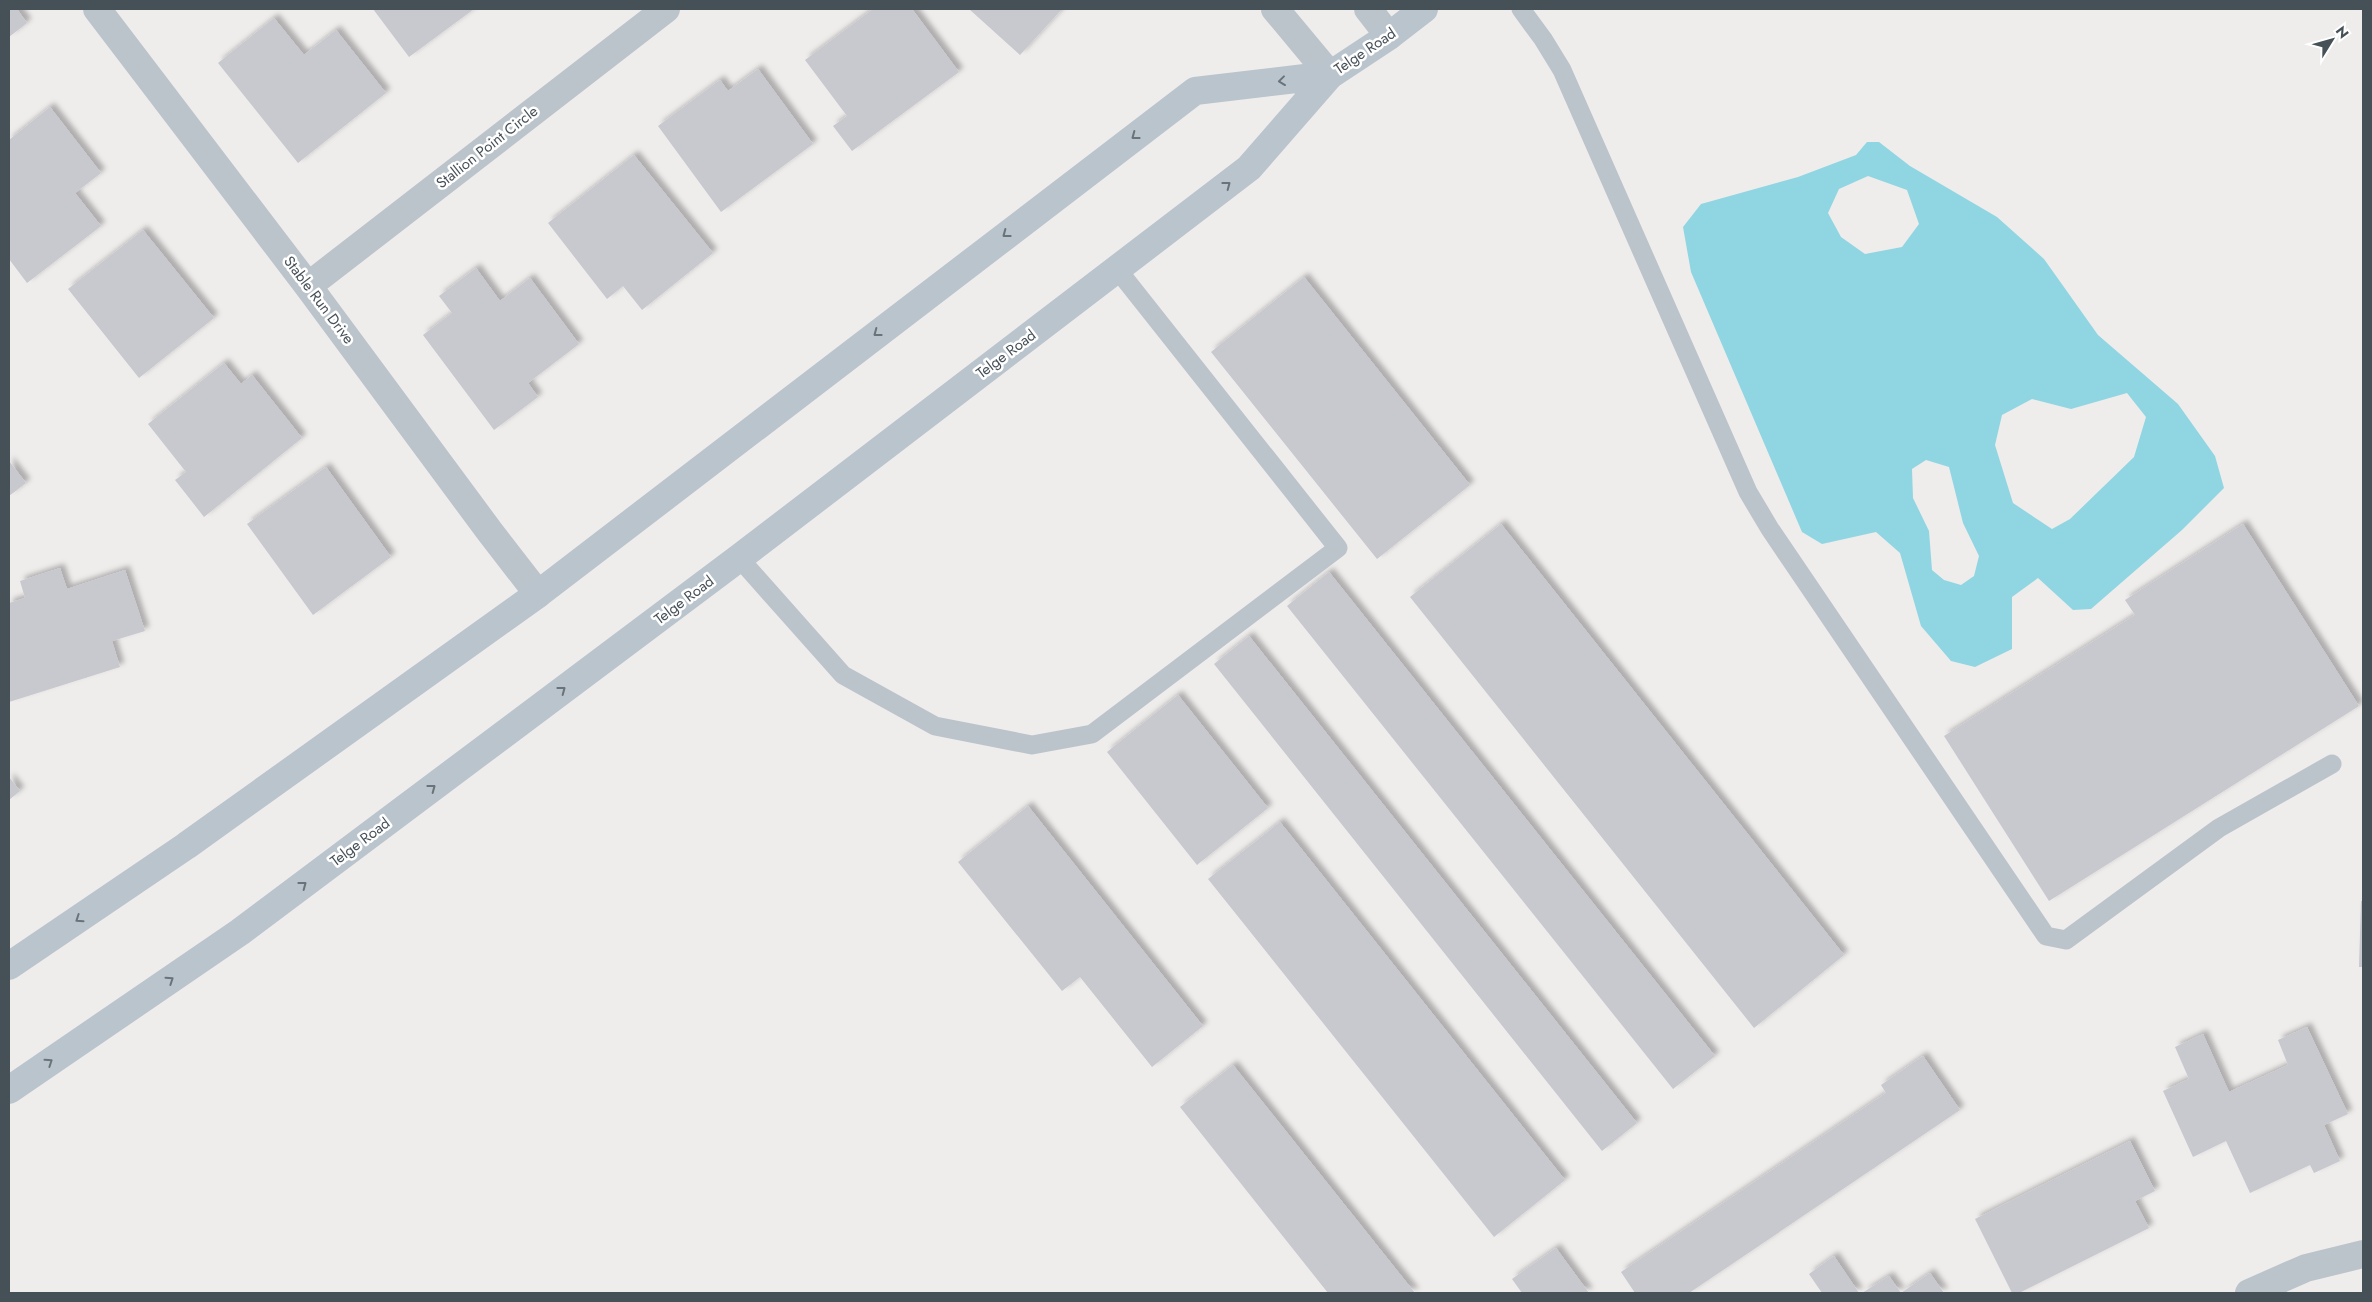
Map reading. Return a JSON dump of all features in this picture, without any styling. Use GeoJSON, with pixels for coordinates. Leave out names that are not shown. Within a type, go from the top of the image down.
{"type":"FeatureCollection","features":[{"type":"Feature","properties":{"kind":"main road","name":"Telge Road"},"geometry":{"type":"LineString","coordinates":[[9,1090],[240,932],[739,558],[1118,269],[1249,168],[1330,75],[1389,36],[1424,9]]}},
{"type":"Feature","properties":{"kind":"main road","name":"Telge Road"},"geometry":{"type":"LineString","coordinates":[[9,966],[186,846],[538,594],[1195,91],[1330,75]]}},
{"type":"Feature","properties":{"kind":"street","name":"Stable Run Drive"},"geometry":{"type":"LineString","coordinates":[[97,9],[308,286],[538,594]]}},
{"type":"Feature","properties":{"kind":"street","name":"Stallion Point Circle"},"geometry":{"type":"LineString","coordinates":[[308,286],[666,9]]}},
{"type":"Feature","properties":{"kind":"street"},"geometry":{"type":"LineString","coordinates":[[1275,9],[1330,75]]}},
{"type":"Feature","properties":{"kind":"street"},"geometry":{"type":"LineString","coordinates":[[1368,9],[1389,36]]}},
{"type":"Feature","properties":{"kind":"street"},"geometry":{"type":"LineString","coordinates":[[2250,1293],[2306,1268],[2363,1254]]}},
{"type":"Feature","properties":{"kind":"lane"},"geometry":{"type":"LineString","coordinates":[[1520,9],[1543,39],[1562,70],[1748,492],[1770,529],[2046,936],[2066,940],[2219,828],[2332,764]]}},
{"type":"Feature","properties":{"kind":"lane"},"geometry":{"type":"LineString","coordinates":[[739,558],[843,675],[935,726],[1032,745],[1092,734],[1338,548],[1118,269]]}},
{"type":"Feature","properties":{"kind":"water"},"geometry":{"type":"Polygon","coordinates":[[[1867,142],[1879,142],[1910,166],[1997,217],[2044,259],[2098,335],[2178,404],[2215,456],[2224,488],[2182,530],[2091,609],[2073,610],[2038,578],[2012,597],[2012,649],[1975,667],[1951,661],[1921,626],[1900,553],[1876,532],[1822,544],[1802,532],[1691,272],[1683,227],[1701,204],[1798,177],[1856,155],[1867,142]],[[1868,176],[1839,189],[1828,213],[1841,237],[1865,254],[1902,247],[1919,224],[1907,190],[1868,176]],[[2127,393],[2071,409],[2032,399],[2002,415],[1995,445],[2013,503],[2052,529],[2070,519],[2134,457],[2146,417],[2127,393]],[[1926,460],[1912,469],[1913,498],[1929,531],[1932,570],[1944,580],[1961,585],[1974,576],[1979,556],[1963,523],[1949,467],[1926,460]]]}},
{"type":"Feature","properties":{"kind":"building"},"geometry":{"type":"Polygon","coordinates":[[[9,9],[17,9],[27,23],[9,37],[9,9]]]}},
{"type":"Feature","properties":{"kind":"building"},"geometry":{"type":"Polygon","coordinates":[[[373,9],[474,9],[409,57],[373,9]]]}},
{"type":"Feature","properties":{"kind":"building"},"geometry":{"type":"Polygon","coordinates":[[[873,9],[912,9],[959,72],[852,151],[833,126],[847,116],[805,60],[873,9]]]}},
{"type":"Feature","properties":{"kind":"building"},"geometry":{"type":"Polygon","coordinates":[[[969,9],[1062,9],[1020,55],[969,9]]]}},
{"type":"Feature","properties":{"kind":"building"},"geometry":{"type":"Polygon","coordinates":[[[274,18],[304,55],[336,30],[386,93],[298,163],[218,63],[274,18]]]}},
{"type":"Feature","properties":{"kind":"building"},"geometry":{"type":"Polygon","coordinates":[[[758,69],[813,144],[721,212],[658,126],[720,80],[728,91],[758,69]]]}},
{"type":"Feature","properties":{"kind":"building"},"geometry":{"type":"Polygon","coordinates":[[[50,107],[101,173],[75,193],[101,226],[27,283],[9,259],[9,140],[50,107]]]}},
{"type":"Feature","properties":{"kind":"building"},"geometry":{"type":"Polygon","coordinates":[[[634,155],[713,253],[642,310],[623,286],[607,299],[548,223],[634,155]]]}},
{"type":"Feature","properties":{"kind":"building"},"geometry":{"type":"Polygon","coordinates":[[[143,230],[214,318],[139,378],[68,289],[143,230]]]}},
{"type":"Feature","properties":{"kind":"building"},"geometry":{"type":"Polygon","coordinates":[[[476,268],[500,301],[530,278],[579,344],[528,383],[538,397],[494,430],[423,335],[452,313],[439,296],[476,268]]]}},
{"type":"Feature","properties":{"kind":"building"},"geometry":{"type":"Polygon","coordinates":[[[1304,277],[1470,485],[1377,559],[1211,352],[1304,277]]]}},
{"type":"Feature","properties":{"kind":"building"},"geometry":{"type":"Polygon","coordinates":[[[224,363],[241,384],[252,375],[302,438],[204,517],[175,480],[186,472],[148,424],[224,363]]]}},
{"type":"Feature","properties":{"kind":"building"},"geometry":{"type":"Polygon","coordinates":[[[9,461],[26,483],[9,496],[9,461]]]}},
{"type":"Feature","properties":{"kind":"building"},"geometry":{"type":"Polygon","coordinates":[[[326,467],[391,557],[313,615],[247,524],[326,467]]]}},
{"type":"Feature","properties":{"kind":"building"},"geometry":{"type":"Polygon","coordinates":[[[1501,524],[1844,955],[1754,1028],[1410,597],[1501,524]]]}},
{"type":"Feature","properties":{"kind":"building"},"geometry":{"type":"Polygon","coordinates":[[[2243,524],[2359,706],[2049,901],[1944,736],[2135,615],[2125,600],[2243,524]]]}},
{"type":"Feature","properties":{"kind":"building"},"geometry":{"type":"Polygon","coordinates":[[[60,568],[67,589],[125,570],[145,631],[112,641],[120,667],[9,702],[9,603],[25,598],[20,581],[60,568]]]}},
{"type":"Feature","properties":{"kind":"building"},"geometry":{"type":"Polygon","coordinates":[[[1329,572],[1715,1056],[1673,1089],[1287,606],[1329,572]]]}},
{"type":"Feature","properties":{"kind":"building"},"geometry":{"type":"Polygon","coordinates":[[[1249,636],[1637,1123],[1602,1151],[1214,664],[1249,636]]]}},
{"type":"Feature","properties":{"kind":"building"},"geometry":{"type":"Polygon","coordinates":[[[1178,695],[1268,808],[1197,865],[1107,752],[1178,695]]]}},
{"type":"Feature","properties":{"kind":"building"},"geometry":{"type":"Polygon","coordinates":[[[9,777],[20,791],[9,800],[9,777]]]}},
{"type":"Feature","properties":{"kind":"building"},"geometry":{"type":"Polygon","coordinates":[[[1028,806],[1203,1026],[1152,1067],[1080,977],[1062,991],[958,862],[1028,806]]]}},
{"type":"Feature","properties":{"kind":"building"},"geometry":{"type":"Polygon","coordinates":[[[1280,822],[1565,1180],[1494,1237],[1208,879],[1280,822]]]}},
{"type":"Feature","properties":{"kind":"building"},"geometry":{"type":"Polygon","coordinates":[[[2361,901],[2363,901],[2363,967],[2359,967],[2361,901]]]}},
{"type":"Feature","properties":{"kind":"building"},"geometry":{"type":"Polygon","coordinates":[[[2307,1027],[2348,1114],[2324,1125],[2340,1161],[2314,1173],[2310,1165],[2250,1193],[2226,1141],[2193,1157],[2163,1091],[2189,1079],[2175,1047],[2203,1034],[2229,1092],[2288,1065],[2278,1040],[2307,1027]]]}},
{"type":"Feature","properties":{"kind":"building"},"geometry":{"type":"Polygon","coordinates":[[[1923,1056],[1960,1110],[1689,1293],[1635,1293],[1621,1272],[1886,1093],[1881,1085],[1923,1056]]]}},
{"type":"Feature","properties":{"kind":"building"},"geometry":{"type":"Polygon","coordinates":[[[1233,1065],[1415,1293],[1328,1293],[1180,1107],[1233,1065]]]}},
{"type":"Feature","properties":{"kind":"building"},"geometry":{"type":"Polygon","coordinates":[[[2130,1141],[2155,1191],[2135,1201],[2149,1228],[2019,1293],[2012,1293],[1975,1219],[2130,1141]]]}},
{"type":"Feature","properties":{"kind":"building"},"geometry":{"type":"Polygon","coordinates":[[[1556,1248],[1589,1293],[1522,1293],[1512,1279],[1556,1248]]]}},
{"type":"Feature","properties":{"kind":"building"},"geometry":{"type":"Polygon","coordinates":[[[1834,1256],[1859,1293],[1822,1293],[1809,1274],[1834,1256]]]}},
{"type":"Feature","properties":{"kind":"building"},"geometry":{"type":"Polygon","coordinates":[[[1930,1273],[1944,1293],[1901,1293],[1930,1273]]]}},
{"type":"Feature","properties":{"kind":"building"},"geometry":{"type":"Polygon","coordinates":[[[1889,1276],[1901,1293],[1862,1293],[1889,1276]]]}}]}
